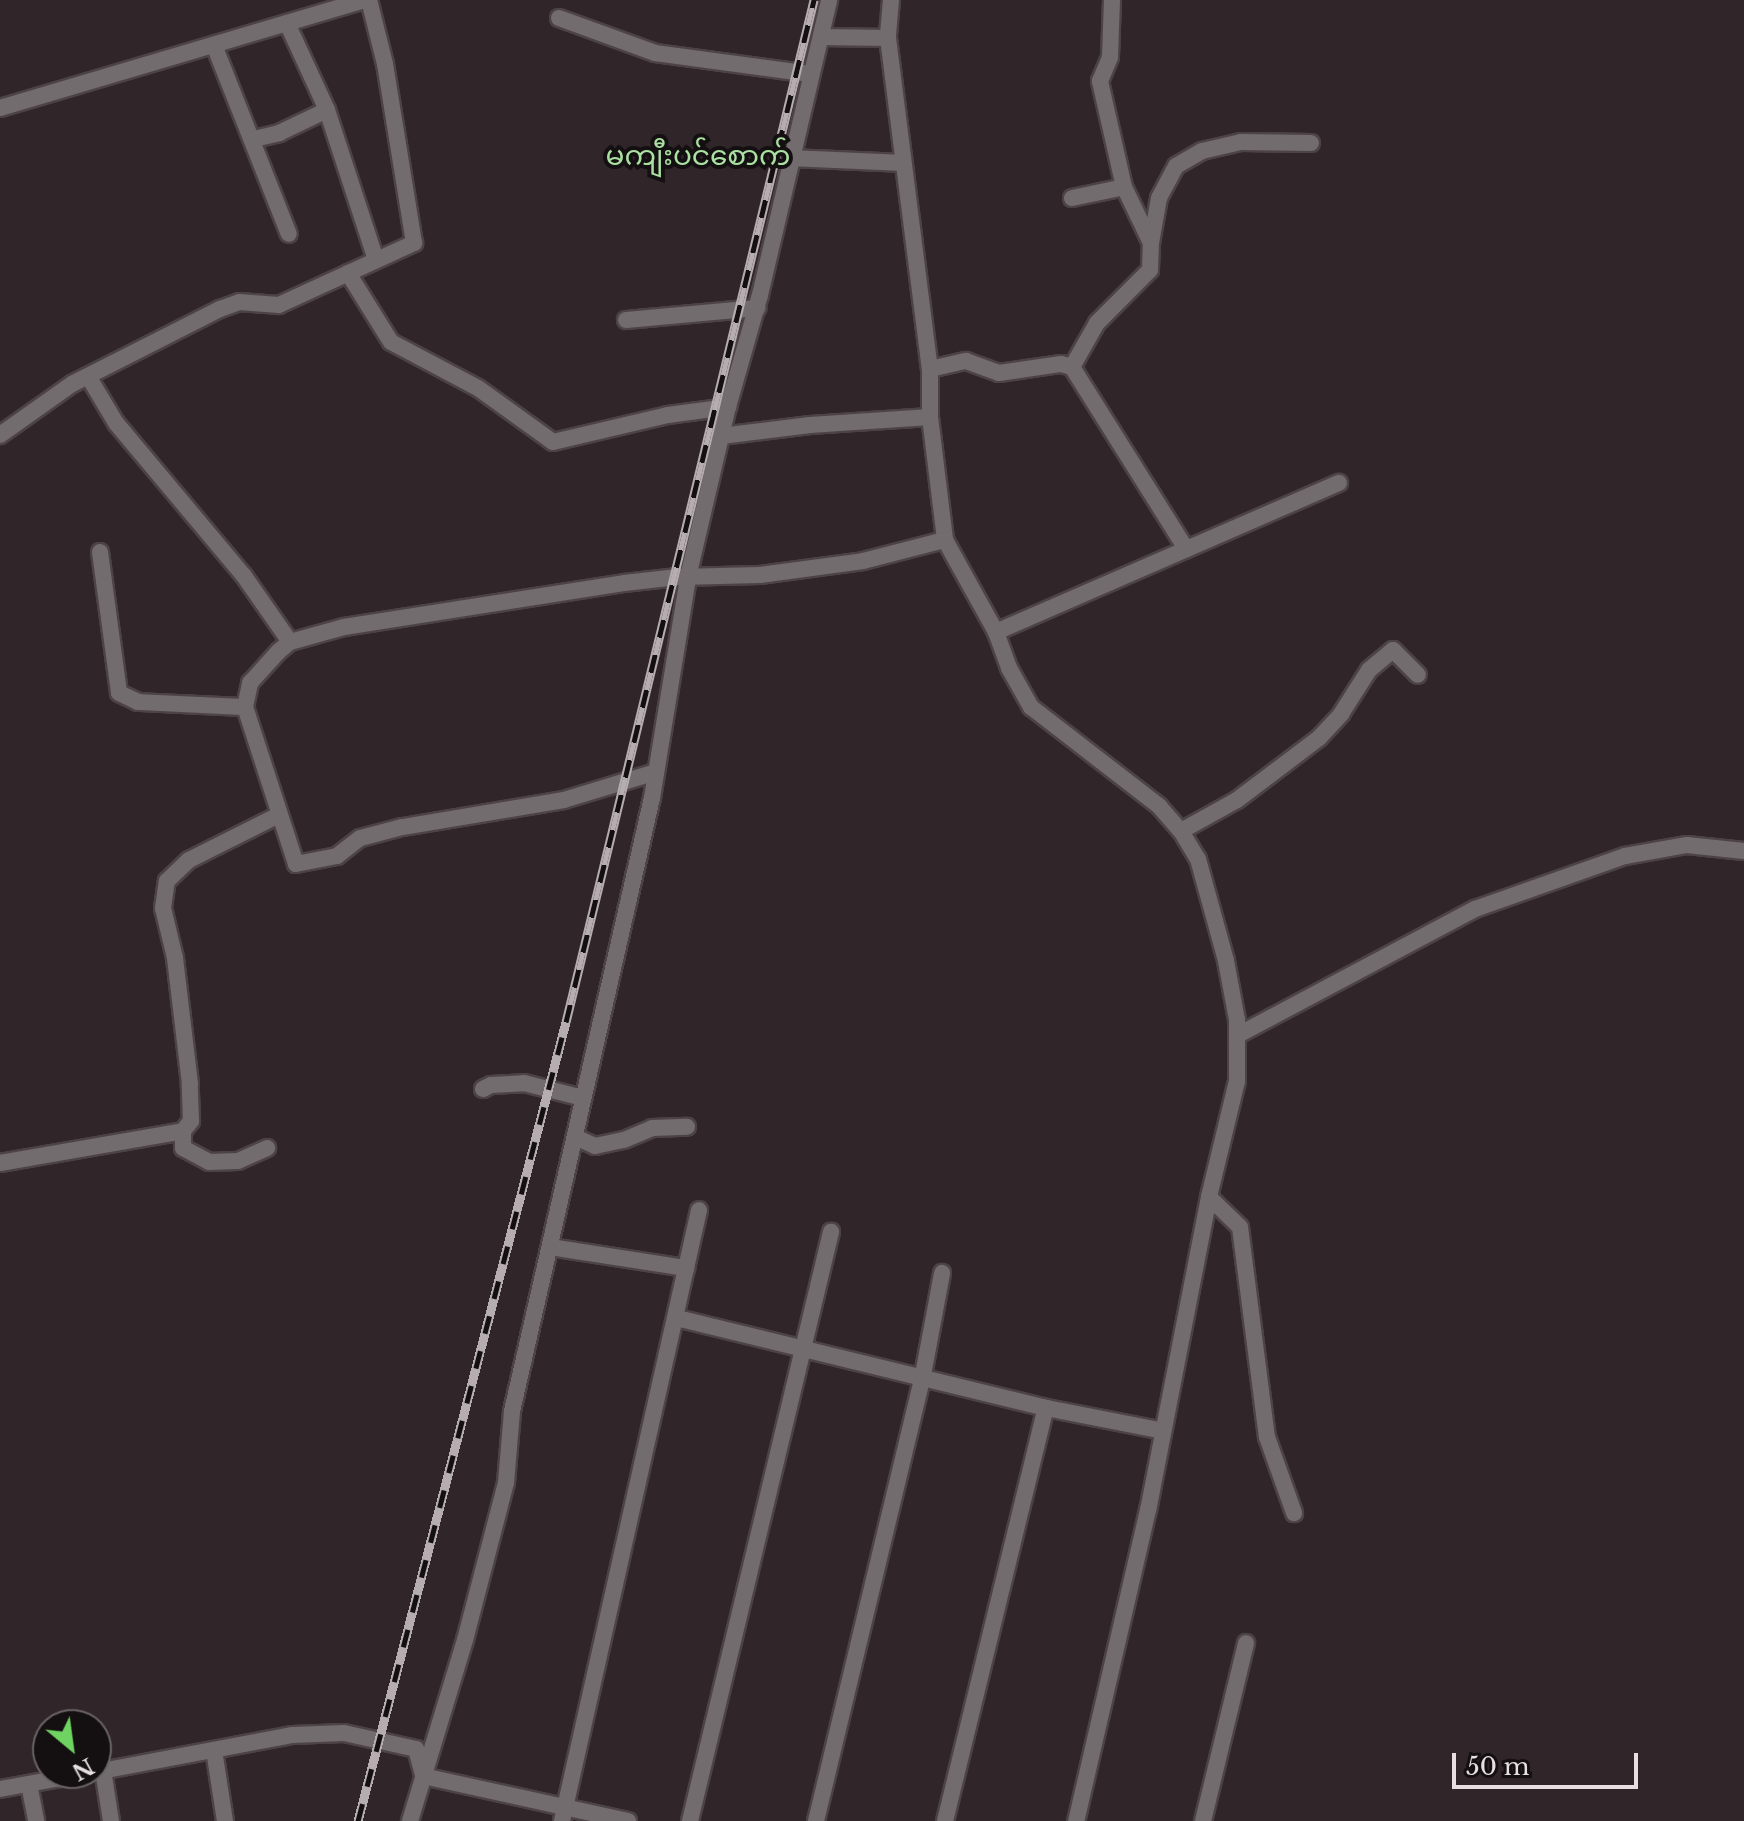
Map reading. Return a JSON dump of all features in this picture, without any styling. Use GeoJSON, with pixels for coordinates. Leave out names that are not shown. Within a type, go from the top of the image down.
{"type":"FeatureCollection","features":[{"type":"Feature","properties":{"kind":"street"},"geometry":{"type":"LineString","coordinates":[[0,108],[367,0],[385,64],[416,239],[279,305],[250,301],[230,306],[88,376],[0,435]]}},
{"type":"Feature","properties":{"kind":"street"},"geometry":{"type":"LineString","coordinates":[[410,1821],[465,1640],[506,1483],[512,1411],[656,772],[688,577],[728,407],[757,308],[829,0]]}},
{"type":"Feature","properties":{"kind":"street"},"geometry":{"type":"LineString","coordinates":[[891,0],[888,38],[930,369],[930,417],[945,540],[996,632],[1009,668],[1031,707],[1159,806],[1181,831],[1198,859],[1226,961],[1238,1035],[1237,1081],[1209,1197],[1163,1431],[1076,1821]]}},
{"type":"Feature","properties":{"kind":"street"},"geometry":{"type":"LineString","coordinates":[[1112,0],[1110,57],[1100,81],[1124,187],[1151,243]]}},
{"type":"Feature","properties":{"kind":"street"},"geometry":{"type":"LineString","coordinates":[[559,18],[655,53],[811,74]]}},
{"type":"Feature","properties":{"kind":"street"},"geometry":{"type":"LineString","coordinates":[[287,23],[327,110],[376,260]]}},
{"type":"Feature","properties":{"kind":"street"},"geometry":{"type":"LineString","coordinates":[[821,37],[888,38]]}},
{"type":"Feature","properties":{"kind":"street"},"geometry":{"type":"LineString","coordinates":[[214,45],[254,139],[289,234]]}},
{"type":"Feature","properties":{"kind":"street"},"geometry":{"type":"LineString","coordinates":[[254,139],[279,133],[327,110]]}},
{"type":"Feature","properties":{"kind":"street"},"geometry":{"type":"LineString","coordinates":[[1072,367],[1097,323],[1150,270],[1159,198],[1176,166],[1202,151],[1241,142],[1311,143]]}},
{"type":"Feature","properties":{"kind":"street"},"geometry":{"type":"LineString","coordinates":[[792,158],[902,163]]}},
{"type":"Feature","properties":{"kind":"street"},"geometry":{"type":"LineString","coordinates":[[1072,198],[1124,187]]}},
{"type":"Feature","properties":{"kind":"street"},"geometry":{"type":"LineString","coordinates":[[348,273],[391,342],[478,388],[553,442],[668,415],[728,407]]}},
{"type":"Feature","properties":{"kind":"street"},"geometry":{"type":"LineString","coordinates":[[626,320],[757,308]]}},
{"type":"Feature","properties":{"kind":"street"},"geometry":{"type":"LineString","coordinates":[[930,369],[966,361],[999,373],[1061,364],[1072,367],[1186,549]]}},
{"type":"Feature","properties":{"kind":"street"},"geometry":{"type":"LineString","coordinates":[[88,376],[116,423],[244,576],[290,642]]}},
{"type":"Feature","properties":{"kind":"street"},"geometry":{"type":"LineString","coordinates":[[721,436],[810,425],[930,417]]}},
{"type":"Feature","properties":{"kind":"street"},"geometry":{"type":"LineString","coordinates":[[996,632],[1339,483]]}},
{"type":"Feature","properties":{"kind":"street"},"geometry":{"type":"LineString","coordinates":[[656,772],[564,800],[402,827],[360,838],[337,856],[296,864],[245,707],[250,683],[290,642],[344,627],[432,611],[688,577],[760,575],[863,561],[945,540]]}},
{"type":"Feature","properties":{"kind":"street"},"geometry":{"type":"LineString","coordinates":[[100,552],[119,693],[138,702],[245,707]]}},
{"type":"Feature","properties":{"kind":"street"},"geometry":{"type":"LineString","coordinates":[[1181,831],[1237,800],[1319,738],[1341,714],[1369,670],[1393,650],[1418,675]]}},
{"type":"Feature","properties":{"kind":"street"},"geometry":{"type":"LineString","coordinates":[[267,1148],[238,1161],[209,1162],[183,1148],[183,1131],[191,1121],[190,1084],[175,958],[163,908],[167,881],[189,860],[279,815]]}},
{"type":"Feature","properties":{"kind":"street"},"geometry":{"type":"LineString","coordinates":[[1238,1035],[1475,909],[1625,856],[1687,845],[1744,851]]}},
{"type":"Feature","properties":{"kind":"street"},"geometry":{"type":"LineString","coordinates":[[483,1089],[491,1085],[524,1083],[583,1098]]}},
{"type":"Feature","properties":{"kind":"street"},"geometry":{"type":"LineString","coordinates":[[575,1137],[595,1146],[624,1140],[652,1128],[687,1127]]}},
{"type":"Feature","properties":{"kind":"street"},"geometry":{"type":"LineString","coordinates":[[0,1163],[183,1131]]}},
{"type":"Feature","properties":{"kind":"street"},"geometry":{"type":"LineString","coordinates":[[1209,1197],[1240,1227],[1267,1437],[1294,1513]]}},
{"type":"Feature","properties":{"kind":"street"},"geometry":{"type":"LineString","coordinates":[[563,1814],[699,1210]]}},
{"type":"Feature","properties":{"kind":"street"},"geometry":{"type":"LineString","coordinates":[[690,1821],[734,1625],[831,1232]]}},
{"type":"Feature","properties":{"kind":"street"},"geometry":{"type":"LineString","coordinates":[[550,1247],[686,1268]]}},
{"type":"Feature","properties":{"kind":"street"},"geometry":{"type":"LineString","coordinates":[[816,1821],[923,1375],[942,1273]]}},
{"type":"Feature","properties":{"kind":"street"},"geometry":{"type":"LineString","coordinates":[[677,1318],[923,1375],[1046,1408],[1163,1431]]}},
{"type":"Feature","properties":{"kind":"street"},"geometry":{"type":"LineString","coordinates":[[945,1821],[1046,1408]]}},
{"type":"Feature","properties":{"kind":"street"},"geometry":{"type":"LineString","coordinates":[[1203,1821],[1246,1643]]}},
{"type":"Feature","properties":{"kind":"street"},"geometry":{"type":"LineString","coordinates":[[112,1769],[292,1735],[344,1733],[416,1749],[423,1776]]}},
{"type":"Feature","properties":{"kind":"street"},"geometry":{"type":"LineString","coordinates":[[214,1750],[225,1821]]}},
{"type":"Feature","properties":{"kind":"street"},"geometry":{"type":"LineString","coordinates":[[423,1776],[563,1814],[628,1821]]}},
{"type":"Feature","properties":{"kind":"street"},"geometry":{"type":"LineString","coordinates":[[0,1789],[32,1783]]}},
{"type":"Feature","properties":{"kind":"street"},"geometry":{"type":"LineString","coordinates":[[29,1784],[36,1821]]}},
{"type":"Feature","properties":{"kind":"street"},"geometry":{"type":"LineString","coordinates":[[101,1789],[111,1821]]}},
{"type":"Feature","properties":{"kind":"railway"},"geometry":{"type":"LineString","coordinates":[[358,1821],[566,1022],[814,0]]}},
{"type":"Feature","properties":{"kind":"district","name":"မကျီးပင်စောက်"},"geometry":{"type":"Point","coordinates":[698,156]}}]}
